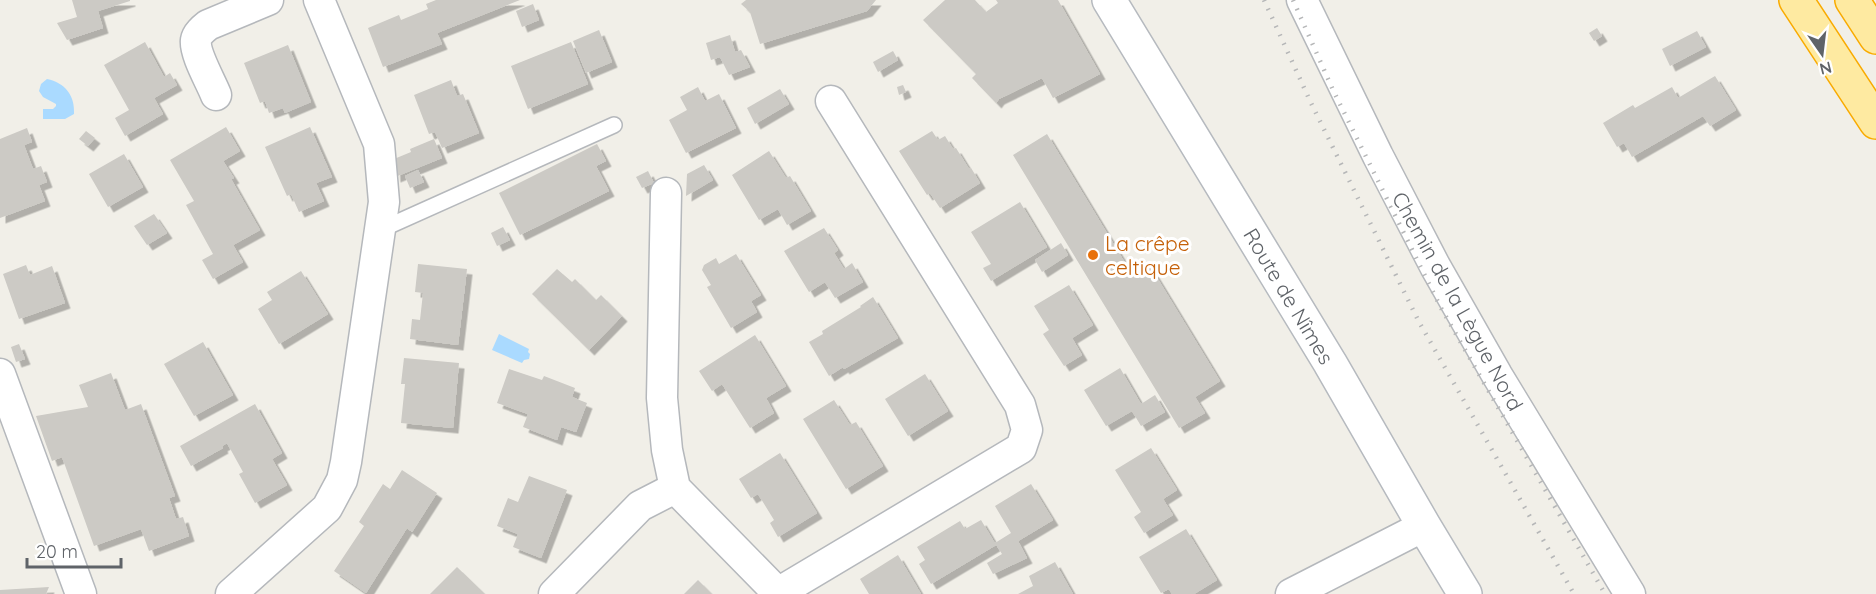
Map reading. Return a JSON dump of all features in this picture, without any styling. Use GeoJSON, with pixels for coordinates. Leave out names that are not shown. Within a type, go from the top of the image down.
{"type":"FeatureCollection","features":[{"type":"Feature","properties":{"kind":"highway"},"geometry":{"type":"LineString","coordinates":[[1796,0],[1876,122]]}},
{"type":"Feature","properties":{"kind":"highway"},"geometry":{"type":"LineString","coordinates":[[1852,0],[1876,37]]}},
{"type":"Feature","properties":{"kind":"main road","name":"Route de Nîmes"},"geometry":{"type":"LineString","coordinates":[[1109,0],[1330,363],[1466,594]]}},
{"type":"Feature","properties":{"kind":"street"},"geometry":{"type":"LineString","coordinates":[[216,95],[197,50],[196,39],[208,25],[268,0]]}},
{"type":"Feature","properties":{"kind":"street"},"geometry":{"type":"LineString","coordinates":[[231,594],[327,508],[342,480],[346,462],[382,216],[379,144],[319,0]]}},
{"type":"Feature","properties":{"kind":"street","name":"Chemin de la Lègue Nord"},"geometry":{"type":"LineString","coordinates":[[1302,0],[1435,266],[1497,375],[1630,594]]}},
{"type":"Feature","properties":{"kind":"street"},"geometry":{"type":"LineString","coordinates":[[666,193],[662,398],[667,450],[675,488],[778,594],[1021,448],[1027,430],[1020,405],[831,101]]}},
{"type":"Feature","properties":{"kind":"street"},"geometry":{"type":"LineString","coordinates":[[0,374],[81,594]]}},
{"type":"Feature","properties":{"kind":"street"},"geometry":{"type":"LineString","coordinates":[[554,594],[640,506],[675,488]]}},
{"type":"Feature","properties":{"kind":"street"},"geometry":{"type":"LineString","coordinates":[[1291,594],[1424,526]]}},
{"type":"Feature","properties":{"kind":"lane"},"geometry":{"type":"LineString","coordinates":[[382,216],[614,125]]}},
{"type":"Feature","properties":{"kind":"water"},"geometry":{"type":"Polygon","coordinates":[[[47,79],[59,83],[68,91],[73,101],[74,114],[65,119],[43,119],[43,109],[53,109],[56,106],[43,97],[39,91],[41,84],[47,79]]]}},
{"type":"Feature","properties":{"kind":"water"},"geometry":{"type":"Polygon","coordinates":[[[499,334],[529,349],[529,359],[522,363],[492,350],[499,334]]]}},
{"type":"Feature","properties":{"kind":"building"},"geometry":{"type":"Polygon","coordinates":[[[72,0],[130,1],[98,11],[103,28],[67,40],[57,23],[77,17],[72,0]]]}},
{"type":"Feature","properties":{"kind":"building"},"geometry":{"type":"Polygon","coordinates":[[[436,0],[520,0],[437,33],[442,44],[383,67],[368,28],[399,15],[401,20],[428,9],[426,4],[436,0]]]}},
{"type":"Feature","properties":{"kind":"building"},"geometry":{"type":"Polygon","coordinates":[[[746,0],[876,0],[867,11],[760,44],[750,12],[741,4],[746,0]]]}},
{"type":"Feature","properties":{"kind":"building"},"geometry":{"type":"Polygon","coordinates":[[[945,0],[975,0],[986,12],[998,3],[996,0],[1058,0],[1100,74],[1053,98],[1042,78],[999,99],[996,103],[972,78],[976,74],[923,20],[945,0]]]}},
{"type":"Feature","properties":{"kind":"building"},"geometry":{"type":"Polygon","coordinates":[[[533,4],[539,20],[522,27],[516,11],[533,4]]]}},
{"type":"Feature","properties":{"kind":"building"},"geometry":{"type":"Polygon","coordinates":[[[1597,28],[1602,36],[1594,41],[1589,33],[1597,28]]]}},
{"type":"Feature","properties":{"kind":"building"},"geometry":{"type":"Polygon","coordinates":[[[599,30],[612,62],[586,73],[573,41],[599,30]]]}},
{"type":"Feature","properties":{"kind":"building"},"geometry":{"type":"Polygon","coordinates":[[[1697,31],[1706,47],[1670,66],[1662,49],[1697,31]]]}},
{"type":"Feature","properties":{"kind":"building"},"geometry":{"type":"Polygon","coordinates":[[[730,35],[735,52],[741,50],[750,67],[729,75],[720,57],[711,60],[706,43],[730,35]]]}},
{"type":"Feature","properties":{"kind":"building"},"geometry":{"type":"Polygon","coordinates":[[[145,42],[164,77],[170,73],[177,85],[154,98],[163,114],[125,136],[115,118],[129,110],[104,65],[145,42]]]}},
{"type":"Feature","properties":{"kind":"building"},"geometry":{"type":"Polygon","coordinates":[[[571,42],[588,84],[528,109],[511,66],[571,42]]]}},
{"type":"Feature","properties":{"kind":"building"},"geometry":{"type":"Polygon","coordinates":[[[288,45],[311,102],[285,113],[283,108],[269,113],[265,101],[260,103],[244,63],[288,45]]]}},
{"type":"Feature","properties":{"kind":"building"},"geometry":{"type":"Polygon","coordinates":[[[893,51],[898,60],[878,72],[873,62],[893,51]]]}},
{"type":"Feature","properties":{"kind":"building"},"geometry":{"type":"Polygon","coordinates":[[[1715,76],[1736,110],[1710,126],[1703,116],[1632,157],[1624,143],[1617,147],[1603,123],[1633,105],[1635,108],[1672,87],[1678,98],[1715,76]]]}},
{"type":"Feature","properties":{"kind":"building"},"geometry":{"type":"Polygon","coordinates":[[[451,80],[457,96],[463,94],[479,133],[442,148],[435,132],[429,134],[414,95],[451,80]]]}},
{"type":"Feature","properties":{"kind":"building"},"geometry":{"type":"Polygon","coordinates":[[[903,85],[906,92],[899,95],[897,87],[903,85]]]}},
{"type":"Feature","properties":{"kind":"building"},"geometry":{"type":"Polygon","coordinates":[[[698,87],[705,101],[719,94],[736,128],[686,153],[669,120],[687,110],[680,97],[698,87]]]}},
{"type":"Feature","properties":{"kind":"building"},"geometry":{"type":"Polygon","coordinates":[[[780,89],[789,104],[755,124],[747,108],[780,89]]]}},
{"type":"Feature","properties":{"kind":"building"},"geometry":{"type":"Polygon","coordinates":[[[226,127],[240,151],[223,161],[260,230],[233,245],[243,262],[213,279],[202,260],[213,254],[186,205],[194,201],[170,160],[226,127]]]}},
{"type":"Feature","properties":{"kind":"building"},"geometry":{"type":"Polygon","coordinates":[[[310,127],[332,177],[316,183],[324,201],[299,212],[291,194],[287,196],[265,147],[310,127]]]}},
{"type":"Feature","properties":{"kind":"building"},"geometry":{"type":"Polygon","coordinates":[[[27,128],[32,142],[24,145],[33,169],[41,166],[47,182],[39,185],[45,201],[0,218],[0,139],[27,128]]]}},
{"type":"Feature","properties":{"kind":"building"},"geometry":{"type":"Polygon","coordinates":[[[86,131],[95,138],[88,146],[79,139],[86,131]]]}},
{"type":"Feature","properties":{"kind":"building"},"geometry":{"type":"Polygon","coordinates":[[[932,131],[938,140],[945,136],[980,183],[940,208],[930,193],[927,195],[899,151],[932,131]]]}},
{"type":"Feature","properties":{"kind":"building"},"geometry":{"type":"Polygon","coordinates":[[[1047,134],[1133,276],[1150,266],[1220,381],[1195,397],[1205,413],[1179,428],[1013,155],[1047,134]]]}},
{"type":"Feature","properties":{"kind":"building"},"geometry":{"type":"Polygon","coordinates":[[[434,139],[442,158],[395,177],[394,159],[434,139]]]}},
{"type":"Feature","properties":{"kind":"building"},"geometry":{"type":"Polygon","coordinates":[[[597,144],[606,161],[596,166],[609,191],[520,235],[499,193],[597,144]]]}},
{"type":"Feature","properties":{"kind":"building"},"geometry":{"type":"Polygon","coordinates":[[[769,151],[786,178],[790,176],[811,211],[787,225],[778,209],[759,220],[732,175],[769,151]]]}},
{"type":"Feature","properties":{"kind":"building"},"geometry":{"type":"Polygon","coordinates":[[[124,154],[143,187],[108,207],[89,174],[124,154]]]}},
{"type":"Feature","properties":{"kind":"building"},"geometry":{"type":"Polygon","coordinates":[[[704,165],[713,180],[686,196],[687,174],[704,165]]]}},
{"type":"Feature","properties":{"kind":"building"},"geometry":{"type":"Polygon","coordinates":[[[418,170],[424,182],[410,188],[405,176],[418,170]]]}},
{"type":"Feature","properties":{"kind":"building"},"geometry":{"type":"Polygon","coordinates":[[[648,171],[654,183],[642,188],[636,177],[648,171]]]}},
{"type":"Feature","properties":{"kind":"building"},"geometry":{"type":"Polygon","coordinates":[[[1020,202],[1047,247],[991,281],[983,268],[991,264],[971,232],[1020,202]]]}},
{"type":"Feature","properties":{"kind":"building"},"geometry":{"type":"Polygon","coordinates":[[[154,214],[167,233],[147,245],[134,226],[154,214]]]}},
{"type":"Feature","properties":{"kind":"building"},"geometry":{"type":"Polygon","coordinates":[[[503,227],[510,240],[497,246],[491,233],[503,227]]]}},
{"type":"Feature","properties":{"kind":"building"},"geometry":{"type":"Polygon","coordinates":[[[824,228],[838,250],[834,253],[844,269],[852,263],[863,282],[835,298],[825,282],[809,292],[784,251],[824,228]]]}},
{"type":"Feature","properties":{"kind":"building"},"geometry":{"type":"Polygon","coordinates":[[[1061,243],[1068,255],[1042,272],[1035,260],[1061,243]]]}},
{"type":"Feature","properties":{"kind":"building"},"geometry":{"type":"Polygon","coordinates":[[[736,254],[761,295],[751,301],[757,312],[731,328],[707,287],[711,285],[702,270],[704,265],[716,258],[719,264],[736,254]]]}},
{"type":"Feature","properties":{"kind":"building"},"geometry":{"type":"Polygon","coordinates":[[[418,264],[467,269],[458,345],[410,339],[412,319],[420,320],[423,293],[415,292],[418,264]]]}},
{"type":"Feature","properties":{"kind":"building"},"geometry":{"type":"Polygon","coordinates":[[[26,265],[30,275],[52,266],[65,303],[19,319],[3,274],[26,265]]]}},
{"type":"Feature","properties":{"kind":"building"},"geometry":{"type":"Polygon","coordinates":[[[557,269],[572,282],[575,279],[596,300],[601,295],[622,316],[589,350],[532,294],[557,269]]]}},
{"type":"Feature","properties":{"kind":"building"},"geometry":{"type":"Polygon","coordinates":[[[301,271],[328,314],[279,344],[258,309],[272,300],[267,292],[301,271]]]}},
{"type":"Feature","properties":{"kind":"building"},"geometry":{"type":"Polygon","coordinates":[[[1069,285],[1093,325],[1072,338],[1082,355],[1064,366],[1043,334],[1049,330],[1034,306],[1069,285]]]}},
{"type":"Feature","properties":{"kind":"building"},"geometry":{"type":"Polygon","coordinates":[[[873,297],[898,338],[829,376],[809,342],[873,297]]]}},
{"type":"Feature","properties":{"kind":"building"},"geometry":{"type":"Polygon","coordinates":[[[755,335],[786,386],[766,398],[774,413],[750,428],[722,384],[712,391],[699,371],[755,335]]]}},
{"type":"Feature","properties":{"kind":"building"},"geometry":{"type":"Polygon","coordinates":[[[203,342],[233,395],[194,416],[164,364],[203,342]]]}},
{"type":"Feature","properties":{"kind":"building"},"geometry":{"type":"Polygon","coordinates":[[[19,344],[25,359],[16,362],[11,347],[19,344]]]}},
{"type":"Feature","properties":{"kind":"building"},"geometry":{"type":"Polygon","coordinates":[[[404,358],[459,363],[453,428],[401,423],[405,384],[401,384],[404,358]]]}},
{"type":"Feature","properties":{"kind":"building"},"geometry":{"type":"Polygon","coordinates":[[[1120,368],[1141,404],[1155,395],[1165,412],[1141,426],[1132,411],[1106,426],[1084,390],[1120,368]]]}},
{"type":"Feature","properties":{"kind":"building"},"geometry":{"type":"Polygon","coordinates":[[[509,369],[542,380],[544,376],[575,388],[572,397],[587,403],[576,432],[561,427],[557,440],[523,427],[528,414],[497,403],[509,369]]]}},
{"type":"Feature","properties":{"kind":"building"},"geometry":{"type":"Polygon","coordinates":[[[111,373],[125,410],[141,404],[175,496],[169,498],[176,519],[183,517],[189,536],[149,551],[141,529],[94,546],[62,457],[52,461],[36,416],[88,407],[79,385],[111,373]]]}},
{"type":"Feature","properties":{"kind":"building"},"geometry":{"type":"Polygon","coordinates":[[[925,374],[948,411],[908,436],[885,399],[925,374]]]}},
{"type":"Feature","properties":{"kind":"building"},"geometry":{"type":"Polygon","coordinates":[[[834,400],[850,425],[856,422],[883,466],[846,489],[803,419],[834,400]]]}},
{"type":"Feature","properties":{"kind":"building"},"geometry":{"type":"Polygon","coordinates":[[[255,404],[282,453],[272,459],[287,485],[255,503],[239,474],[243,472],[227,443],[222,446],[223,448],[191,466],[180,446],[255,404]]]}},
{"type":"Feature","properties":{"kind":"building"},"geometry":{"type":"Polygon","coordinates":[[[1151,448],[1177,490],[1163,499],[1173,515],[1144,533],[1134,517],[1141,512],[1115,470],[1151,448]]]}},
{"type":"Feature","properties":{"kind":"building"},"geometry":{"type":"Polygon","coordinates":[[[780,453],[817,513],[778,537],[770,523],[774,520],[758,494],[751,498],[739,479],[780,453]]]}},
{"type":"Feature","properties":{"kind":"building"},"geometry":{"type":"Polygon","coordinates":[[[402,470],[437,493],[412,532],[407,528],[366,593],[334,571],[364,526],[359,522],[383,484],[390,489],[402,470]]]}},
{"type":"Feature","properties":{"kind":"building"},"geometry":{"type":"Polygon","coordinates":[[[529,476],[567,490],[541,558],[513,547],[518,534],[497,526],[508,498],[518,502],[529,476]]]}},
{"type":"Feature","properties":{"kind":"building"},"geometry":{"type":"Polygon","coordinates":[[[1031,484],[1053,520],[1018,541],[1027,558],[993,574],[987,563],[1002,554],[995,543],[1011,533],[995,506],[1031,484]]]}},
{"type":"Feature","properties":{"kind":"building"},"geometry":{"type":"Polygon","coordinates":[[[981,520],[996,545],[931,584],[919,564],[925,560],[917,547],[960,521],[965,529],[981,520]]]}},
{"type":"Feature","properties":{"kind":"building"},"geometry":{"type":"Polygon","coordinates":[[[1186,529],[1217,580],[1194,594],[1172,594],[1169,589],[1161,593],[1139,557],[1186,529]]]}},
{"type":"Feature","properties":{"kind":"building"},"geometry":{"type":"Polygon","coordinates":[[[898,555],[921,594],[869,594],[860,579],[898,555]]]}},
{"type":"Feature","properties":{"kind":"building"},"geometry":{"type":"Polygon","coordinates":[[[1055,562],[1073,594],[1018,594],[1033,586],[1029,576],[1055,562]]]}},
{"type":"Feature","properties":{"kind":"building"},"geometry":{"type":"Polygon","coordinates":[[[457,567],[485,594],[430,594],[457,567]]]}},
{"type":"Feature","properties":{"kind":"building"},"geometry":{"type":"Polygon","coordinates":[[[698,580],[712,594],[684,594],[698,580]]]}},
{"type":"Feature","properties":{"kind":"building"},"geometry":{"type":"Polygon","coordinates":[[[49,587],[46,594],[0,594],[0,590],[49,587]]]}},
{"type":"Feature","properties":{"kind":"railway"},"geometry":{"type":"LineString","coordinates":[[1264,0],[1311,103],[1419,322],[1574,594]]}},
{"type":"Feature","properties":{"kind":"railway"},"geometry":{"type":"LineString","coordinates":[[1293,0],[1333,90],[1441,308],[1605,594]]}},
{"type":"Feature","properties":{"kind":"place","name":"La crêpe celtique"},"geometry":{"type":"Point","coordinates":[1093,255]}}]}
